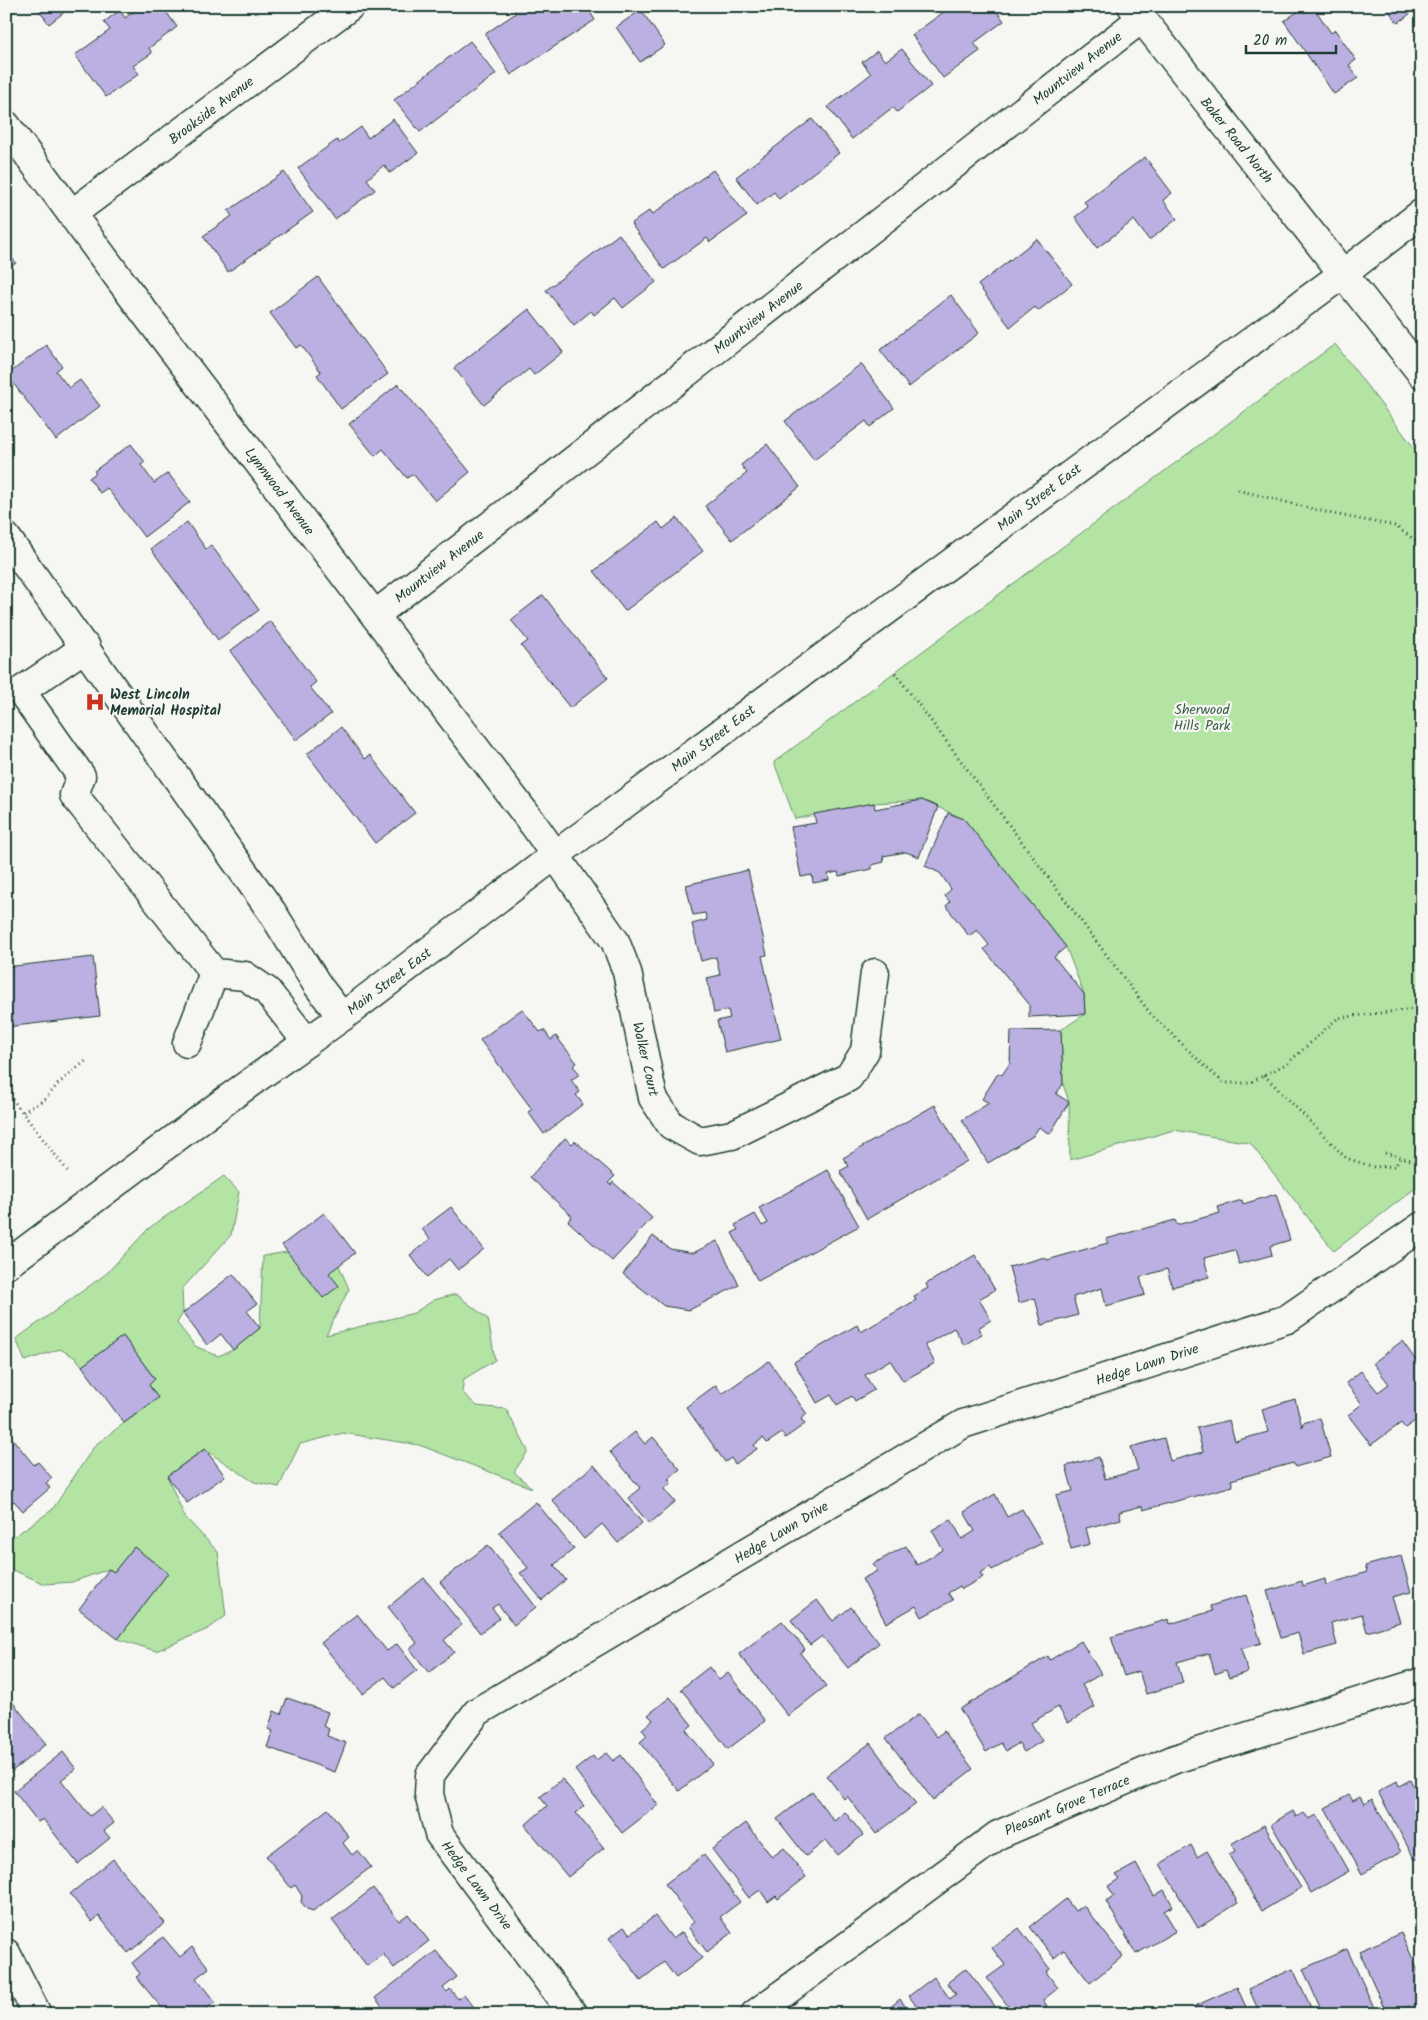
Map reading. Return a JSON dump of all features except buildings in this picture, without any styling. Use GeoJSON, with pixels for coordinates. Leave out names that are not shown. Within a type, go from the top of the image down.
{"type":"FeatureCollection","features":[{"type":"Feature","properties":{"kind":"street","name":"Brookside Avenue"},"geometry":{"type":"LineString","coordinates":[[73,213],[350,6]]}},
{"type":"Feature","properties":{"kind":"street","name":"Baker Road North"},"geometry":{"type":"LineString","coordinates":[[1136,12],[1422,374]]}},
{"type":"Feature","properties":{"kind":"street","name":"Mountview Avenue"},"geometry":{"type":"LineString","coordinates":[[375,616],[1136,12]]}},
{"type":"Feature","properties":{"kind":"street","name":"Lynnwood Avenue"},"geometry":{"type":"LineString","coordinates":[[6,125],[73,213],[132,296],[534,825],[554,856]]}},
{"type":"Feature","properties":{"kind":"street","name":"Main Street East"},"geometry":{"type":"LineString","coordinates":[[6,1265],[342,1017],[554,856],[1344,273],[1422,213]]}},
{"type":"Feature","properties":{"kind":"street"},"geometry":{"type":"LineString","coordinates":[[10,548],[86,647],[272,912],[318,986],[342,1017]]}},
{"type":"Feature","properties":{"kind":"street"},"geometry":{"type":"LineString","coordinates":[[86,647],[21,692],[81,776],[74,795],[214,973],[245,976],[267,991],[307,1042]]}},
{"type":"Feature","properties":{"kind":"street","name":"Walker Court"},"geometry":{"type":"LineString","coordinates":[[554,856],[615,941],[627,972],[653,1098],[671,1125],[700,1142],[732,1135],[849,1077],[865,1051],[875,974]]}},
{"type":"Feature","properties":{"kind":"street"},"geometry":{"type":"LineString","coordinates":[[187,1043],[214,973]]}},
{"type":"Feature","properties":{"kind":"street","name":"Hedge Lawn Drive"},"geometry":{"type":"LineString","coordinates":[[573,2014],[439,1834],[429,1794],[430,1775],[477,1712],[963,1424],[1286,1319],[1422,1226]]}},
{"type":"Feature","properties":{"kind":"street","name":"Pleasant Grove Terrace"},"geometry":{"type":"LineString","coordinates":[[755,2014],[998,1835],[1175,1759],[1422,1682]]}},
{"type":"Feature","properties":{"kind":"street"},"geometry":{"type":"LineString","coordinates":[[6,1953],[37,2014]]}},
{"type":"Feature","properties":{"kind":"path"},"geometry":{"type":"LineString","coordinates":[[1238,490],[1333,514],[1395,526],[1422,545]]}},
{"type":"Feature","properties":{"kind":"path"},"geometry":{"type":"LineString","coordinates":[[895,673],[1150,1013],[1225,1083],[1249,1083],[1288,1063],[1338,1018],[1422,1008]]}},
{"type":"Feature","properties":{"kind":"path"},"geometry":{"type":"LineString","coordinates":[[23,1112],[44,1100],[59,1083],[87,1060]]}},
{"type":"Feature","properties":{"kind":"path"},"geometry":{"type":"LineString","coordinates":[[1264,1075],[1346,1158],[1374,1167],[1394,1166],[1401,1157]]}},
{"type":"Feature","properties":{"kind":"path"},"geometry":{"type":"LineString","coordinates":[[6,1091],[69,1173]]}},
{"type":"Feature","properties":{"kind":"path"},"geometry":{"type":"LineString","coordinates":[[1385,1152],[1422,1163]]}},
{"type":"Feature","properties":{"kind":"green space","name":"Sherwood Hills Park"},"geometry":{"type":"Polygon","coordinates":[[[1335,344],[1422,458],[1422,1183],[1334,1251],[1250,1143],[1174,1130],[1070,1160],[1069,1102],[1063,1084],[1061,1030],[1085,1014],[1084,994],[1066,947],[964,819],[922,800],[874,803],[795,819],[774,762],[1335,344]]]}},
{"type":"Feature","properties":{"kind":"green space"},"geometry":{"type":"Polygon","coordinates":[[[224,1176],[239,1192],[231,1235],[182,1289],[183,1313],[177,1323],[195,1346],[218,1356],[233,1350],[260,1328],[263,1256],[330,1245],[349,1289],[326,1335],[414,1313],[434,1300],[456,1294],[488,1319],[495,1360],[464,1379],[462,1392],[477,1406],[506,1409],[528,1451],[514,1472],[532,1488],[419,1445],[343,1433],[300,1444],[279,1487],[254,1482],[204,1449],[167,1476],[185,1517],[218,1552],[226,1616],[208,1629],[156,1651],[118,1639],[168,1573],[134,1547],[114,1572],[109,1569],[72,1582],[45,1584],[8,1568],[6,1565],[6,1542],[52,1510],[95,1445],[158,1398],[149,1385],[155,1379],[123,1336],[82,1366],[76,1358],[60,1349],[25,1361],[16,1339],[106,1274],[149,1228],[224,1176]]]}},
{"type":"Feature","properties":{"kind":"place","name":"West Lincoln Memorial Hospital"},"geometry":{"type":"Point","coordinates":[95,702]}}]}
